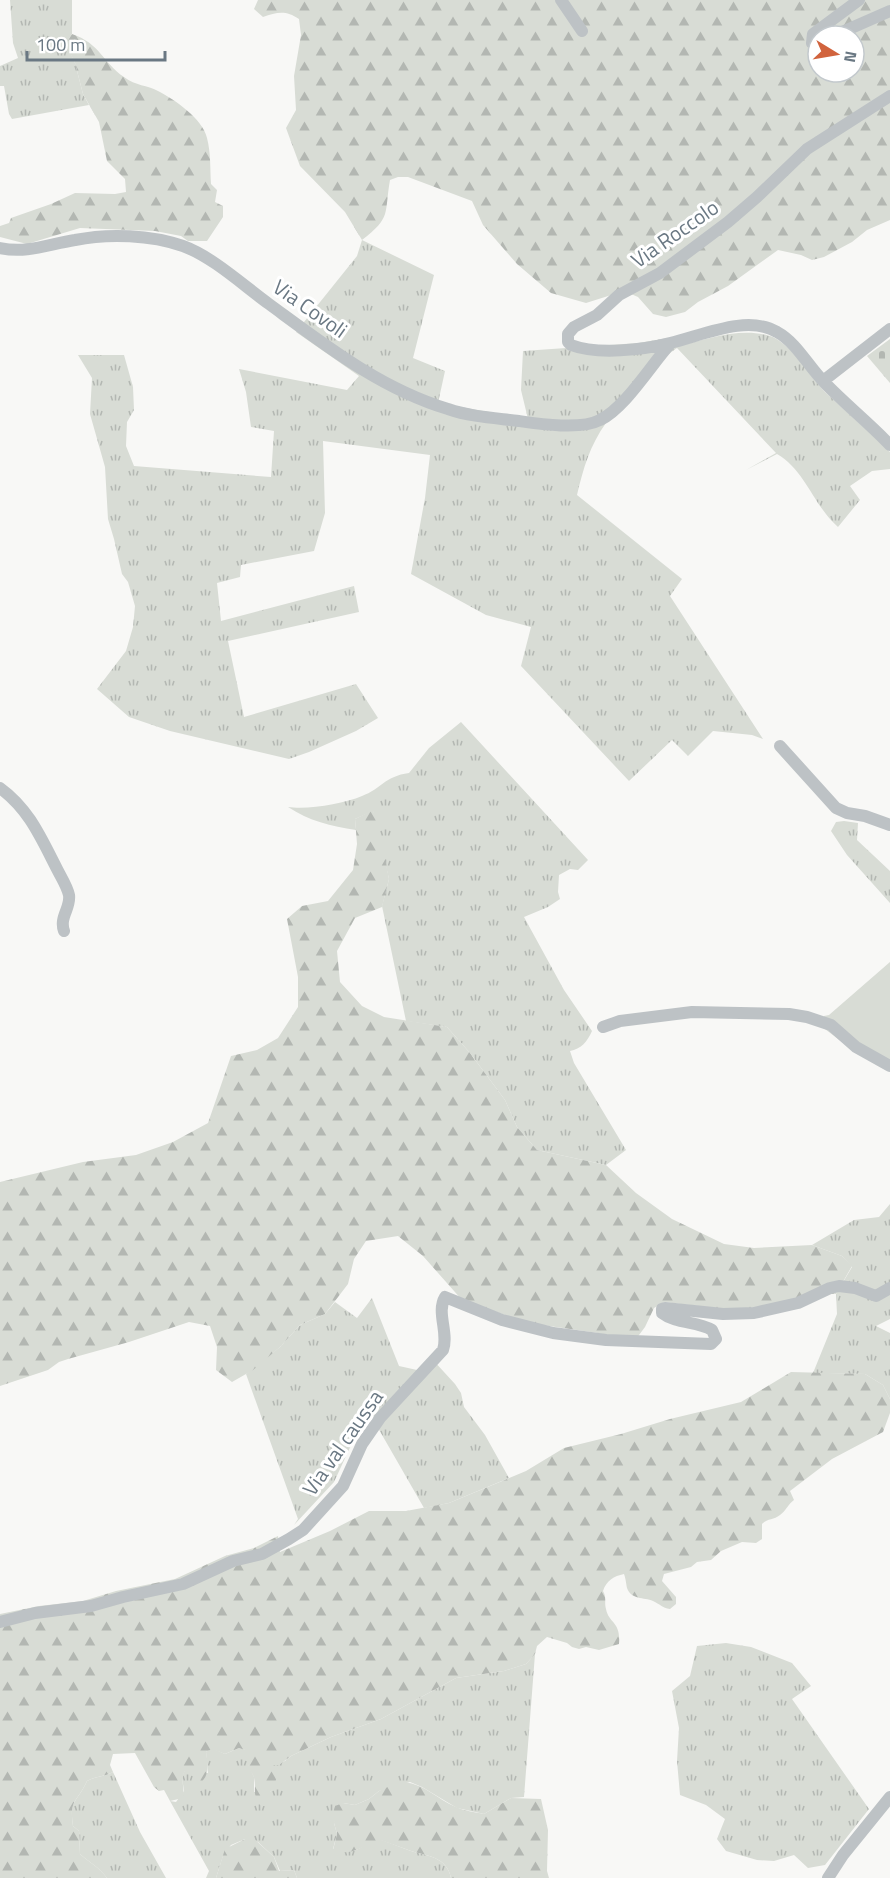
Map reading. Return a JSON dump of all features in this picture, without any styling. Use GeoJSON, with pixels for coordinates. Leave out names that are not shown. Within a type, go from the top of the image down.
{"type":"FeatureCollection","features":[{"type":"Feature","properties":{"kind":"street"},"geometry":{"type":"LineString","coordinates":[[561,0],[582,31]]}},
{"type":"Feature","properties":{"kind":"street"},"geometry":{"type":"LineString","coordinates":[[827,24],[859,0]]}},
{"type":"Feature","properties":{"kind":"street"},"geometry":{"type":"LineString","coordinates":[[860,24],[890,11]]}},
{"type":"Feature","properties":{"kind":"street","name":"Via Roccolo"},"geometry":{"type":"LineString","coordinates":[[670,344],[616,351],[601,350],[571,345],[568,333],[574,327],[597,315],[619,295],[660,273],[728,222],[814,143],[890,96]]}},
{"type":"Feature","properties":{"kind":"street","name":"Via Covoli"},"geometry":{"type":"LineString","coordinates":[[0,248],[19,251],[34,250],[78,239],[104,237],[174,243],[201,255],[314,337],[396,389],[427,403],[471,415],[541,424],[579,425],[600,420],[623,402],[670,344]]}},
{"type":"Feature","properties":{"kind":"street"},"geometry":{"type":"LineString","coordinates":[[670,344],[737,326],[777,331],[791,343],[823,381],[890,446]]}},
{"type":"Feature","properties":{"kind":"street"},"geometry":{"type":"LineString","coordinates":[[823,381],[890,328]]}},
{"type":"Feature","properties":{"kind":"street"},"geometry":{"type":"LineString","coordinates":[[780,746],[836,808],[890,825]]}},
{"type":"Feature","properties":{"kind":"street"},"geometry":{"type":"LineString","coordinates":[[0,788],[10,795],[33,822],[66,887],[69,901],[62,921],[64,931]]}},
{"type":"Feature","properties":{"kind":"street"},"geometry":{"type":"LineString","coordinates":[[603,1027],[628,1020],[693,1012],[789,1014],[831,1025],[856,1047],[890,1066]]}},
{"type":"Feature","properties":{"kind":"street","name":"Via val caussa"},"geometry":{"type":"LineString","coordinates":[[0,1622],[35,1613],[91,1606],[183,1584],[233,1561],[262,1554],[303,1530],[343,1486],[362,1444],[380,1418],[443,1350],[446,1337],[442,1306],[445,1297],[501,1320],[553,1333],[606,1340],[711,1344],[716,1339],[712,1330],[699,1324],[666,1317],[662,1309],[750,1314],[798,1303],[835,1287],[855,1288],[876,1296],[890,1288]]}},
{"type":"Feature","properties":{"kind":"street"},"geometry":{"type":"LineString","coordinates":[[828,1878],[843,1855],[890,1797]]}},
{"type":"Feature","properties":{"kind":"green space"},"geometry":{"type":"Polygon","coordinates":[[[10,0],[72,0],[72,34],[66,43],[89,105],[12,119],[4,86],[0,86],[0,66],[18,58],[13,43],[10,0]]]}},
{"type":"Feature","properties":{"kind":"green space"},"geometry":{"type":"Polygon","coordinates":[[[258,0],[890,0],[890,220],[867,230],[852,242],[824,257],[812,260],[778,250],[728,286],[698,302],[685,312],[666,317],[653,314],[638,297],[624,291],[586,303],[551,293],[517,264],[483,225],[472,201],[408,177],[390,180],[385,214],[378,226],[362,240],[345,212],[300,166],[286,128],[296,110],[294,76],[301,35],[299,19],[290,14],[281,13],[263,17],[254,9],[258,0]]]}},
{"type":"Feature","properties":{"kind":"green space"},"geometry":{"type":"Polygon","coordinates":[[[72,34],[89,43],[124,77],[165,95],[187,110],[200,123],[207,138],[211,184],[217,190],[215,202],[223,206],[223,217],[207,241],[188,241],[181,236],[155,231],[80,228],[27,244],[0,237],[0,226],[9,223],[11,218],[75,193],[126,192],[125,179],[107,161],[99,122],[83,94],[75,63],[65,43],[72,34]]]}},
{"type":"Feature","properties":{"kind":"green space"},"geometry":{"type":"Polygon","coordinates":[[[362,240],[434,275],[413,358],[445,371],[438,403],[528,419],[521,390],[523,351],[638,343],[668,338],[679,346],[736,333],[759,334],[770,336],[785,345],[825,392],[890,452],[890,469],[872,471],[850,486],[860,500],[838,527],[822,509],[795,469],[777,454],[746,470],[776,453],[677,348],[667,355],[606,423],[591,449],[577,495],[682,579],[670,596],[763,739],[752,735],[713,731],[688,756],[672,740],[629,781],[521,666],[531,627],[486,615],[411,574],[425,498],[430,455],[323,441],[325,513],[314,551],[241,565],[240,577],[217,583],[221,621],[354,586],[359,612],[228,641],[244,717],[356,684],[378,718],[356,731],[289,759],[170,731],[129,717],[97,689],[126,651],[133,627],[135,606],[128,582],[122,574],[108,519],[105,467],[90,414],[92,378],[78,355],[124,355],[133,387],[134,410],[127,422],[126,446],[134,466],[271,477],[274,431],[251,427],[246,392],[239,369],[347,390],[359,376],[296,332],[357,256],[362,240]]]}},
{"type":"Feature","properties":{"kind":"green space"},"geometry":{"type":"Polygon","coordinates":[[[890,339],[890,383],[867,356],[890,339]]]}},
{"type":"Feature","properties":{"kind":"green space"},"geometry":{"type":"Polygon","coordinates":[[[461,722],[588,860],[578,870],[570,869],[559,875],[560,899],[524,917],[564,990],[592,1031],[583,1044],[570,1051],[574,1063],[626,1150],[606,1165],[537,1150],[517,1127],[505,1100],[470,1053],[447,1027],[406,1021],[382,906],[389,879],[373,811],[355,819],[356,830],[320,822],[288,807],[305,808],[345,802],[368,793],[394,777],[409,773],[429,748],[461,722]]]}},
{"type":"Feature","properties":{"kind":"green space"},"geometry":{"type":"Polygon","coordinates":[[[373,810],[389,879],[382,907],[355,918],[337,951],[340,982],[362,1006],[384,1017],[447,1027],[470,1053],[505,1100],[517,1127],[537,1150],[606,1165],[636,1193],[672,1219],[724,1244],[754,1248],[812,1245],[842,1256],[852,1266],[836,1294],[813,1293],[773,1306],[741,1311],[664,1302],[654,1308],[645,1327],[633,1343],[598,1333],[528,1323],[462,1300],[423,1256],[398,1236],[366,1241],[354,1259],[348,1284],[325,1314],[300,1325],[280,1347],[253,1370],[232,1382],[216,1370],[217,1347],[210,1326],[189,1322],[59,1362],[48,1370],[0,1386],[0,1182],[83,1162],[136,1155],[173,1142],[208,1123],[231,1056],[257,1050],[278,1038],[298,1007],[298,977],[287,919],[302,906],[328,901],[353,870],[357,844],[355,819],[373,810]]]}},
{"type":"Feature","properties":{"kind":"green space"},"geometry":{"type":"Polygon","coordinates":[[[836,822],[858,823],[857,840],[890,871],[890,903],[847,855],[831,831],[836,822]]]}},
{"type":"Feature","properties":{"kind":"green space"},"geometry":{"type":"Polygon","coordinates":[[[890,962],[890,1069],[846,1045],[821,1026],[824,1016],[829,1015],[890,962]]]}},
{"type":"Feature","properties":{"kind":"green space"},"geometry":{"type":"Polygon","coordinates":[[[890,1204],[890,1319],[876,1326],[890,1333],[890,1399],[883,1385],[865,1374],[813,1373],[837,1314],[836,1294],[852,1267],[842,1256],[812,1245],[854,1220],[879,1217],[890,1204]]]}},
{"type":"Feature","properties":{"kind":"green space"},"geometry":{"type":"Polygon","coordinates":[[[372,1298],[399,1366],[417,1370],[433,1360],[461,1393],[464,1407],[485,1435],[509,1478],[449,1503],[424,1508],[370,1414],[353,1441],[334,1482],[294,1525],[298,1519],[246,1374],[280,1347],[300,1325],[325,1314],[335,1302],[357,1318],[372,1298]]]}},
{"type":"Feature","properties":{"kind":"green space"},"geometry":{"type":"Polygon","coordinates":[[[791,1372],[865,1374],[883,1385],[890,1399],[890,1413],[883,1432],[832,1459],[790,1491],[794,1500],[776,1518],[762,1524],[762,1539],[756,1543],[742,1542],[721,1551],[711,1560],[697,1562],[691,1567],[664,1574],[662,1581],[676,1597],[676,1604],[670,1609],[631,1595],[624,1574],[606,1584],[603,1591],[605,1607],[617,1627],[619,1644],[599,1650],[586,1647],[579,1649],[547,1637],[537,1646],[535,1654],[526,1664],[504,1671],[456,1678],[381,1719],[331,1737],[291,1756],[279,1765],[273,1765],[276,1779],[275,1787],[270,1792],[268,1806],[261,1806],[256,1798],[255,1782],[248,1766],[245,1750],[239,1748],[225,1754],[212,1749],[206,1752],[207,1770],[203,1781],[199,1784],[192,1772],[185,1771],[183,1798],[170,1801],[164,1790],[159,1791],[154,1787],[135,1753],[113,1754],[110,1765],[113,1772],[87,1781],[72,1811],[73,1826],[79,1831],[80,1854],[107,1878],[0,1878],[0,1614],[39,1606],[83,1601],[116,1591],[175,1579],[225,1556],[254,1548],[278,1536],[280,1552],[330,1531],[369,1511],[406,1511],[449,1503],[526,1471],[564,1448],[741,1402],[791,1372]]]}},
{"type":"Feature","properties":{"kind":"green space"},"geometry":{"type":"Polygon","coordinates":[[[726,1643],[751,1647],[792,1663],[811,1686],[792,1699],[869,1809],[825,1865],[808,1868],[794,1855],[774,1861],[757,1860],[726,1851],[717,1839],[725,1819],[706,1805],[680,1795],[677,1761],[679,1728],[672,1691],[690,1676],[697,1646],[726,1643]]]}},
{"type":"Feature","properties":{"kind":"green space"},"geometry":{"type":"Polygon","coordinates":[[[535,1654],[524,1797],[511,1798],[484,1814],[457,1808],[410,1782],[379,1791],[369,1799],[355,1805],[343,1803],[334,1823],[337,1834],[333,1849],[354,1851],[379,1839],[436,1858],[449,1871],[451,1878],[297,1878],[294,1870],[280,1871],[274,1857],[258,1842],[245,1839],[231,1845],[223,1856],[216,1878],[206,1878],[209,1871],[170,1801],[176,1802],[184,1791],[182,1777],[185,1770],[208,1773],[206,1752],[212,1748],[225,1754],[239,1748],[246,1750],[249,1756],[248,1764],[254,1777],[254,1792],[270,1792],[275,1782],[272,1765],[285,1761],[331,1737],[381,1719],[456,1678],[504,1671],[526,1664],[535,1654]]]}},
{"type":"Feature","properties":{"kind":"green space"},"geometry":{"type":"Polygon","coordinates":[[[113,1772],[140,1832],[166,1878],[107,1878],[80,1854],[79,1831],[73,1826],[73,1806],[87,1781],[113,1772]]]}},
{"type":"Feature","properties":{"kind":"green space"},"geometry":{"type":"Polygon","coordinates":[[[398,1782],[414,1784],[459,1808],[484,1814],[511,1798],[541,1799],[548,1830],[547,1871],[549,1878],[451,1878],[449,1871],[436,1858],[380,1840],[351,1851],[333,1850],[337,1834],[334,1823],[335,1806],[343,1803],[355,1805],[398,1782]]]}},
{"type":"Feature","properties":{"kind":"green space"},"geometry":{"type":"Polygon","coordinates":[[[252,1837],[274,1857],[279,1871],[294,1870],[297,1878],[216,1878],[225,1849],[252,1837]]]}}]}
